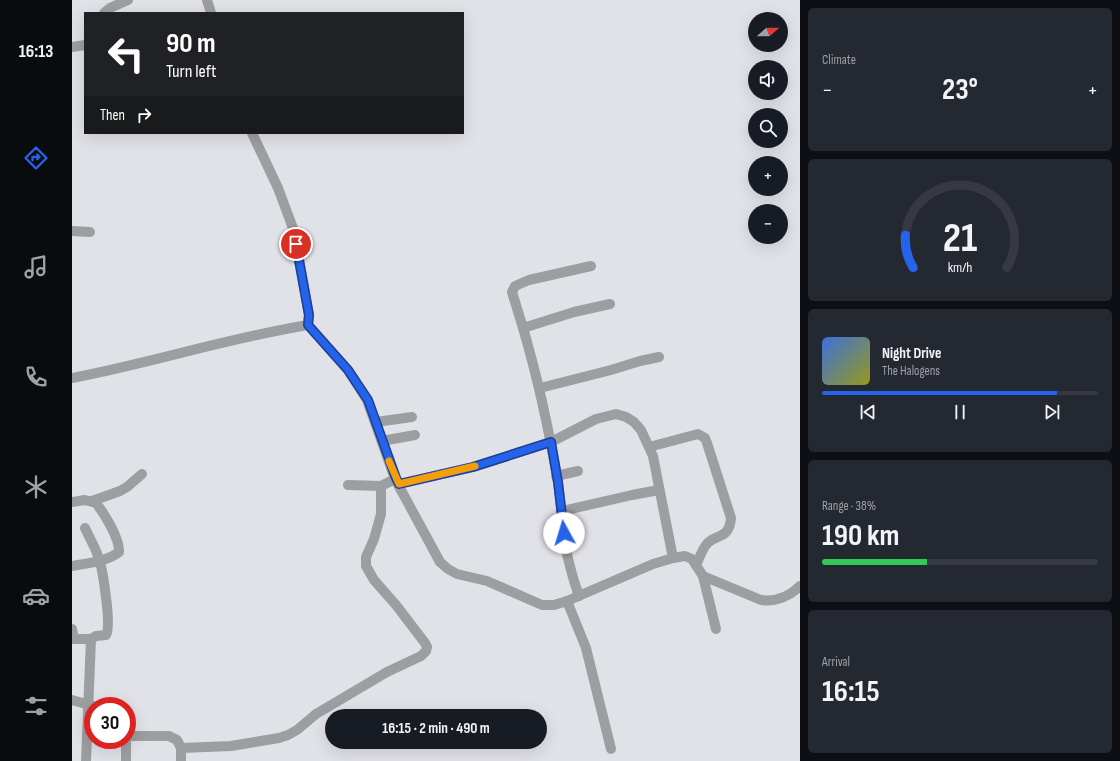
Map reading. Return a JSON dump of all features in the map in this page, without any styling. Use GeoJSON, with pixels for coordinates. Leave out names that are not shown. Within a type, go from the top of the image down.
{"type":"FeatureCollection","features":[{"type":"Feature","properties":{"kind":"street"},"geometry":{"type":"LineString","coordinates":[[105,12],[110,8],[128,0]]}},
{"type":"Feature","properties":{"kind":"street"},"geometry":{"type":"LineString","coordinates":[[207,0],[211,12]]}},
{"type":"Feature","properties":{"kind":"street"},"geometry":{"type":"LineString","coordinates":[[72,47],[84,45]]}},
{"type":"Feature","properties":{"kind":"street"},"geometry":{"type":"LineString","coordinates":[[252,134],[278,188],[294,231],[308,308],[308,325],[348,370],[368,400],[397,481],[440,562],[457,574],[487,581],[542,605],[554,605],[567,601],[653,564],[685,556],[692,559],[703,576],[716,629]]}},
{"type":"Feature","properties":{"kind":"street"},"geometry":{"type":"LineString","coordinates":[[72,231],[90,232]]}},
{"type":"Feature","properties":{"kind":"street"},"geometry":{"type":"LineString","coordinates":[[579,596],[565,544],[562,511],[551,442],[540,388],[512,292],[515,286],[529,280],[591,266]]}},
{"type":"Feature","properties":{"kind":"street"},"geometry":{"type":"LineString","coordinates":[[523,328],[574,312],[610,304]]}},
{"type":"Feature","properties":{"kind":"street"},"geometry":{"type":"LineString","coordinates":[[72,378],[95,374],[192,349],[286,328],[308,325]]}},
{"type":"Feature","properties":{"kind":"street"},"geometry":{"type":"LineString","coordinates":[[540,388],[659,357]]}},
{"type":"Feature","properties":{"kind":"street"},"geometry":{"type":"LineString","coordinates":[[348,485],[381,486],[397,481],[473,467],[551,442],[596,419],[616,414],[626,417],[634,422],[641,430],[653,456],[673,558]]}},
{"type":"Feature","properties":{"kind":"street"},"geometry":{"type":"LineString","coordinates":[[376,422],[412,417]]}},
{"type":"Feature","properties":{"kind":"street"},"geometry":{"type":"LineString","coordinates":[[649,447],[698,434],[705,438],[707,442],[731,518],[726,532],[706,544],[696,565]]}},
{"type":"Feature","properties":{"kind":"street"},"geometry":{"type":"LineString","coordinates":[[382,441],[414,435]]}},
{"type":"Feature","properties":{"kind":"street"},"geometry":{"type":"LineString","coordinates":[[556,476],[578,471]]}},
{"type":"Feature","properties":{"kind":"street"},"geometry":{"type":"LineString","coordinates":[[72,502],[85,500],[92,501],[120,491],[142,474]]}},
{"type":"Feature","properties":{"kind":"street"},"geometry":{"type":"LineString","coordinates":[[181,748],[231,746],[279,738],[288,735],[297,730],[316,714],[387,672],[421,656],[426,651],[427,647],[425,643],[396,605],[374,580],[366,566],[366,557],[374,539],[381,514],[381,486]]}},
{"type":"Feature","properties":{"kind":"street"},"geometry":{"type":"LineString","coordinates":[[562,511],[659,490]]}},
{"type":"Feature","properties":{"kind":"street"},"geometry":{"type":"LineString","coordinates":[[72,566],[100,561],[119,552],[118,541],[100,508],[92,501]]}},
{"type":"Feature","properties":{"kind":"street"},"geometry":{"type":"LineString","coordinates":[[72,629],[74,638],[91,640],[96,636],[106,635],[108,632],[105,588],[100,561],[85,528]]}},
{"type":"Feature","properties":{"kind":"street"},"geometry":{"type":"LineString","coordinates":[[703,576],[761,600],[770,601],[779,600],[800,586]]}},
{"type":"Feature","properties":{"kind":"street"},"geometry":{"type":"LineString","coordinates":[[567,601],[586,648],[611,749]]}},
{"type":"Feature","properties":{"kind":"street"},"geometry":{"type":"LineString","coordinates":[[91,640],[91,697]]}},
{"type":"Feature","properties":{"kind":"street"},"geometry":{"type":"LineString","coordinates":[[72,700],[84,704]]}},
{"type":"Feature","properties":{"kind":"street"},"geometry":{"type":"LineString","coordinates":[[136,736],[169,736],[177,740],[181,748],[181,761]]}},
{"type":"Feature","properties":{"kind":"street"},"geometry":{"type":"LineString","coordinates":[[86,761],[87,749]]}},
{"type":"Feature","properties":{"kind":"street"},"geometry":{"type":"LineString","coordinates":[[126,749],[126,761]]}},
{"type":"Feature","properties":{"kind":"slow traffic"},"geometry":{"type":"LineString","coordinates":[[389,461],[399,484],[475,466]]}},
{"type":"Feature","properties":{"kind":"route"},"geometry":{"type":"LineString","coordinates":[[296,244],[309,315],[308,325],[348,370],[368,400],[399,484],[473,467],[551,442],[558,482],[564,533]]}}]}
